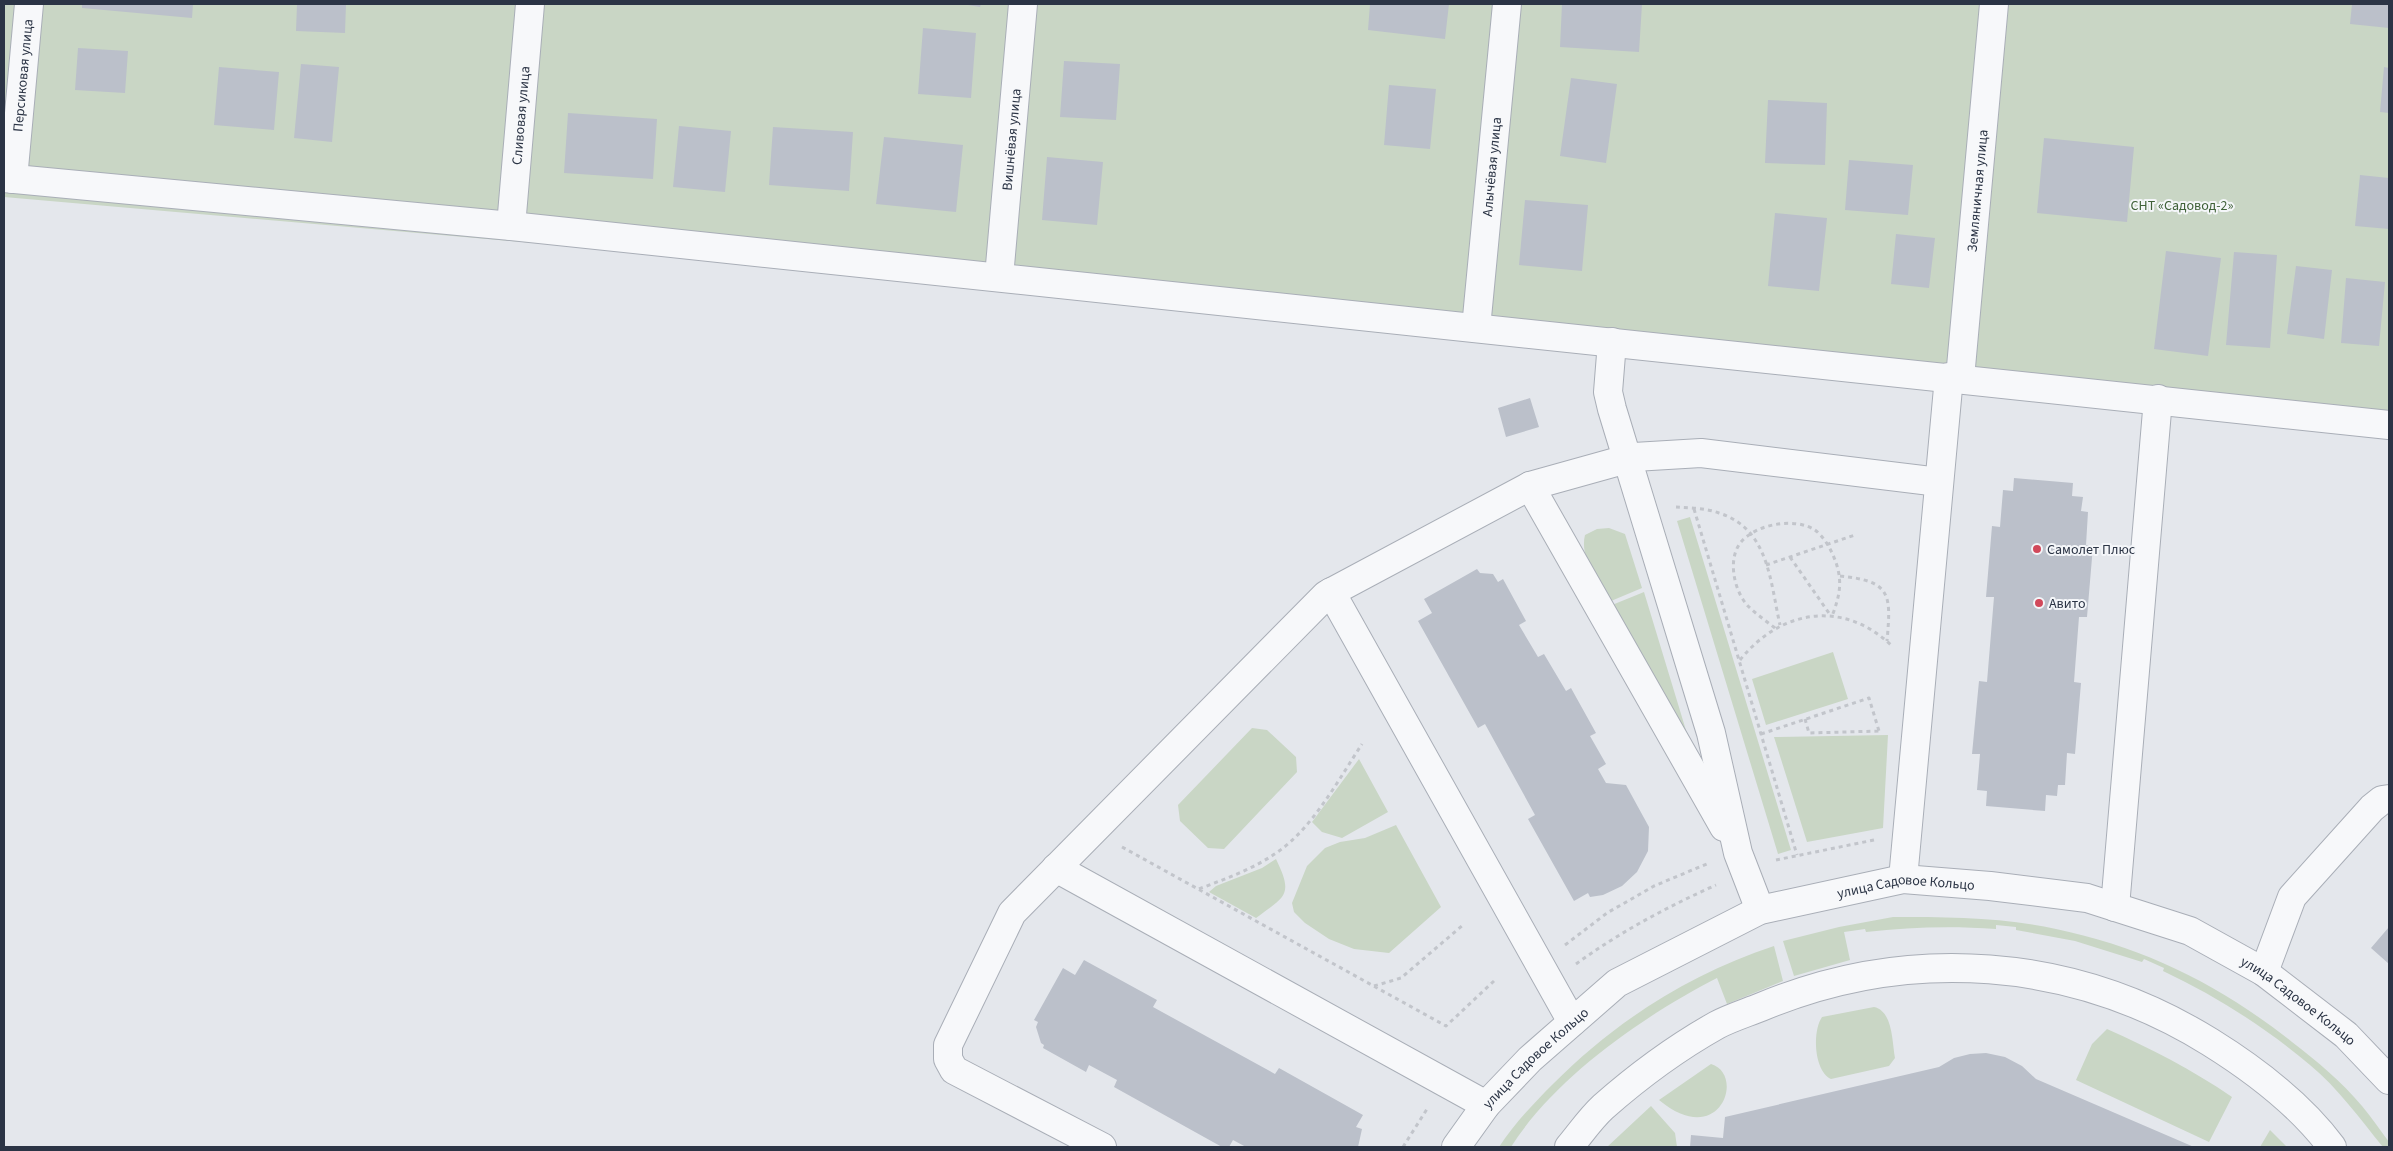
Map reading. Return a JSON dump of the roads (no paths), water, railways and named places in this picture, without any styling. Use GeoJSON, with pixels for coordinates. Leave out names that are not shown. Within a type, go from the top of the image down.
{"type":"FeatureCollection","features":[{"type":"Feature","properties":{"kind":"street","name":"Персиковая улица"},"geometry":{"type":"LineString","coordinates":[[8,178],[29,4]]}},
{"type":"Feature","properties":{"kind":"street","name":"Сливовая улица"},"geometry":{"type":"LineString","coordinates":[[511,226],[530,4]]}},
{"type":"Feature","properties":{"kind":"street","name":"Вишнёвая улица"},"geometry":{"type":"LineString","coordinates":[[999,277],[1023,4]]}},
{"type":"Feature","properties":{"kind":"street","name":"Алычёвая улица"},"geometry":{"type":"LineString","coordinates":[[1476,328],[1507,4]]}},
{"type":"Feature","properties":{"kind":"street","name":"Земляничная улица"},"geometry":{"type":"LineString","coordinates":[[1903,879],[1939,482],[1954,378],[1994,4]]}},
{"type":"Feature","properties":{"kind":"street"},"geometry":{"type":"LineString","coordinates":[[8,178],[511,226],[2158,399],[2389,425]]}},
{"type":"Feature","properties":{"kind":"street"},"geometry":{"type":"LineString","coordinates":[[1612,342],[1608,392],[1711,733],[1738,853],[1760,910]]}},
{"type":"Feature","properties":{"kind":"street"},"geometry":{"type":"LineString","coordinates":[[2115,907],[2158,399]]}},
{"type":"Feature","properties":{"kind":"street"},"geometry":{"type":"LineString","coordinates":[[1102,1147],[954,1070],[948,1059],[948,1045],[1012,913],[1326,595],[1530,486],[1628,459],[1701,453],[1939,482]]}},
{"type":"Feature","properties":{"kind":"street"},"geometry":{"type":"LineString","coordinates":[[1530,486],[1738,853]]}},
{"type":"Feature","properties":{"kind":"street"},"geometry":{"type":"LineString","coordinates":[[1331,592],[1572,1022]]}},
{"type":"Feature","properties":{"kind":"street"},"geometry":{"type":"LineString","coordinates":[[2264,972],[2292,897],[2372,808],[2382,800],[2389,799]]}},
{"type":"Feature","properties":{"kind":"street"},"geometry":{"type":"LineString","coordinates":[[1056,868],[1486,1105]]}},
{"type":"Feature","properties":{"kind":"street","name":"улица Садовое Кольцо"},"geometry":{"type":"LineString","coordinates":[[1456,1147],[1486,1105],[1530,1059],[1617,983],[1760,910],[1903,879],[1990,886],[2087,898],[2190,931],[2264,972],[2346,1034],[2389,1080]]}},
{"type":"Feature","properties":{"kind":"street"},"geometry":{"type":"LineString","coordinates":[[1569,1147],[1602,1108],[1660,1062],[1718,1024],[1786,996],[1853,976],[1925,967],[1996,969],[2060,979],[2122,998],[2187,1028],[2251,1067],[2318,1128],[2332,1147]]}},
{"type":"Feature","properties":{"kind":"place","name":"Самолет Плюс"},"geometry":{"type":"Point","coordinates":[2037,549]}},
{"type":"Feature","properties":{"kind":"place","name":"Авито"},"geometry":{"type":"Point","coordinates":[2039,603]}},
{"type":"Feature","properties":{"kind":"park label","name":"СНТ «Садовод-2»"},"geometry":{"type":"Point","coordinates":[2182,205]}}]}
